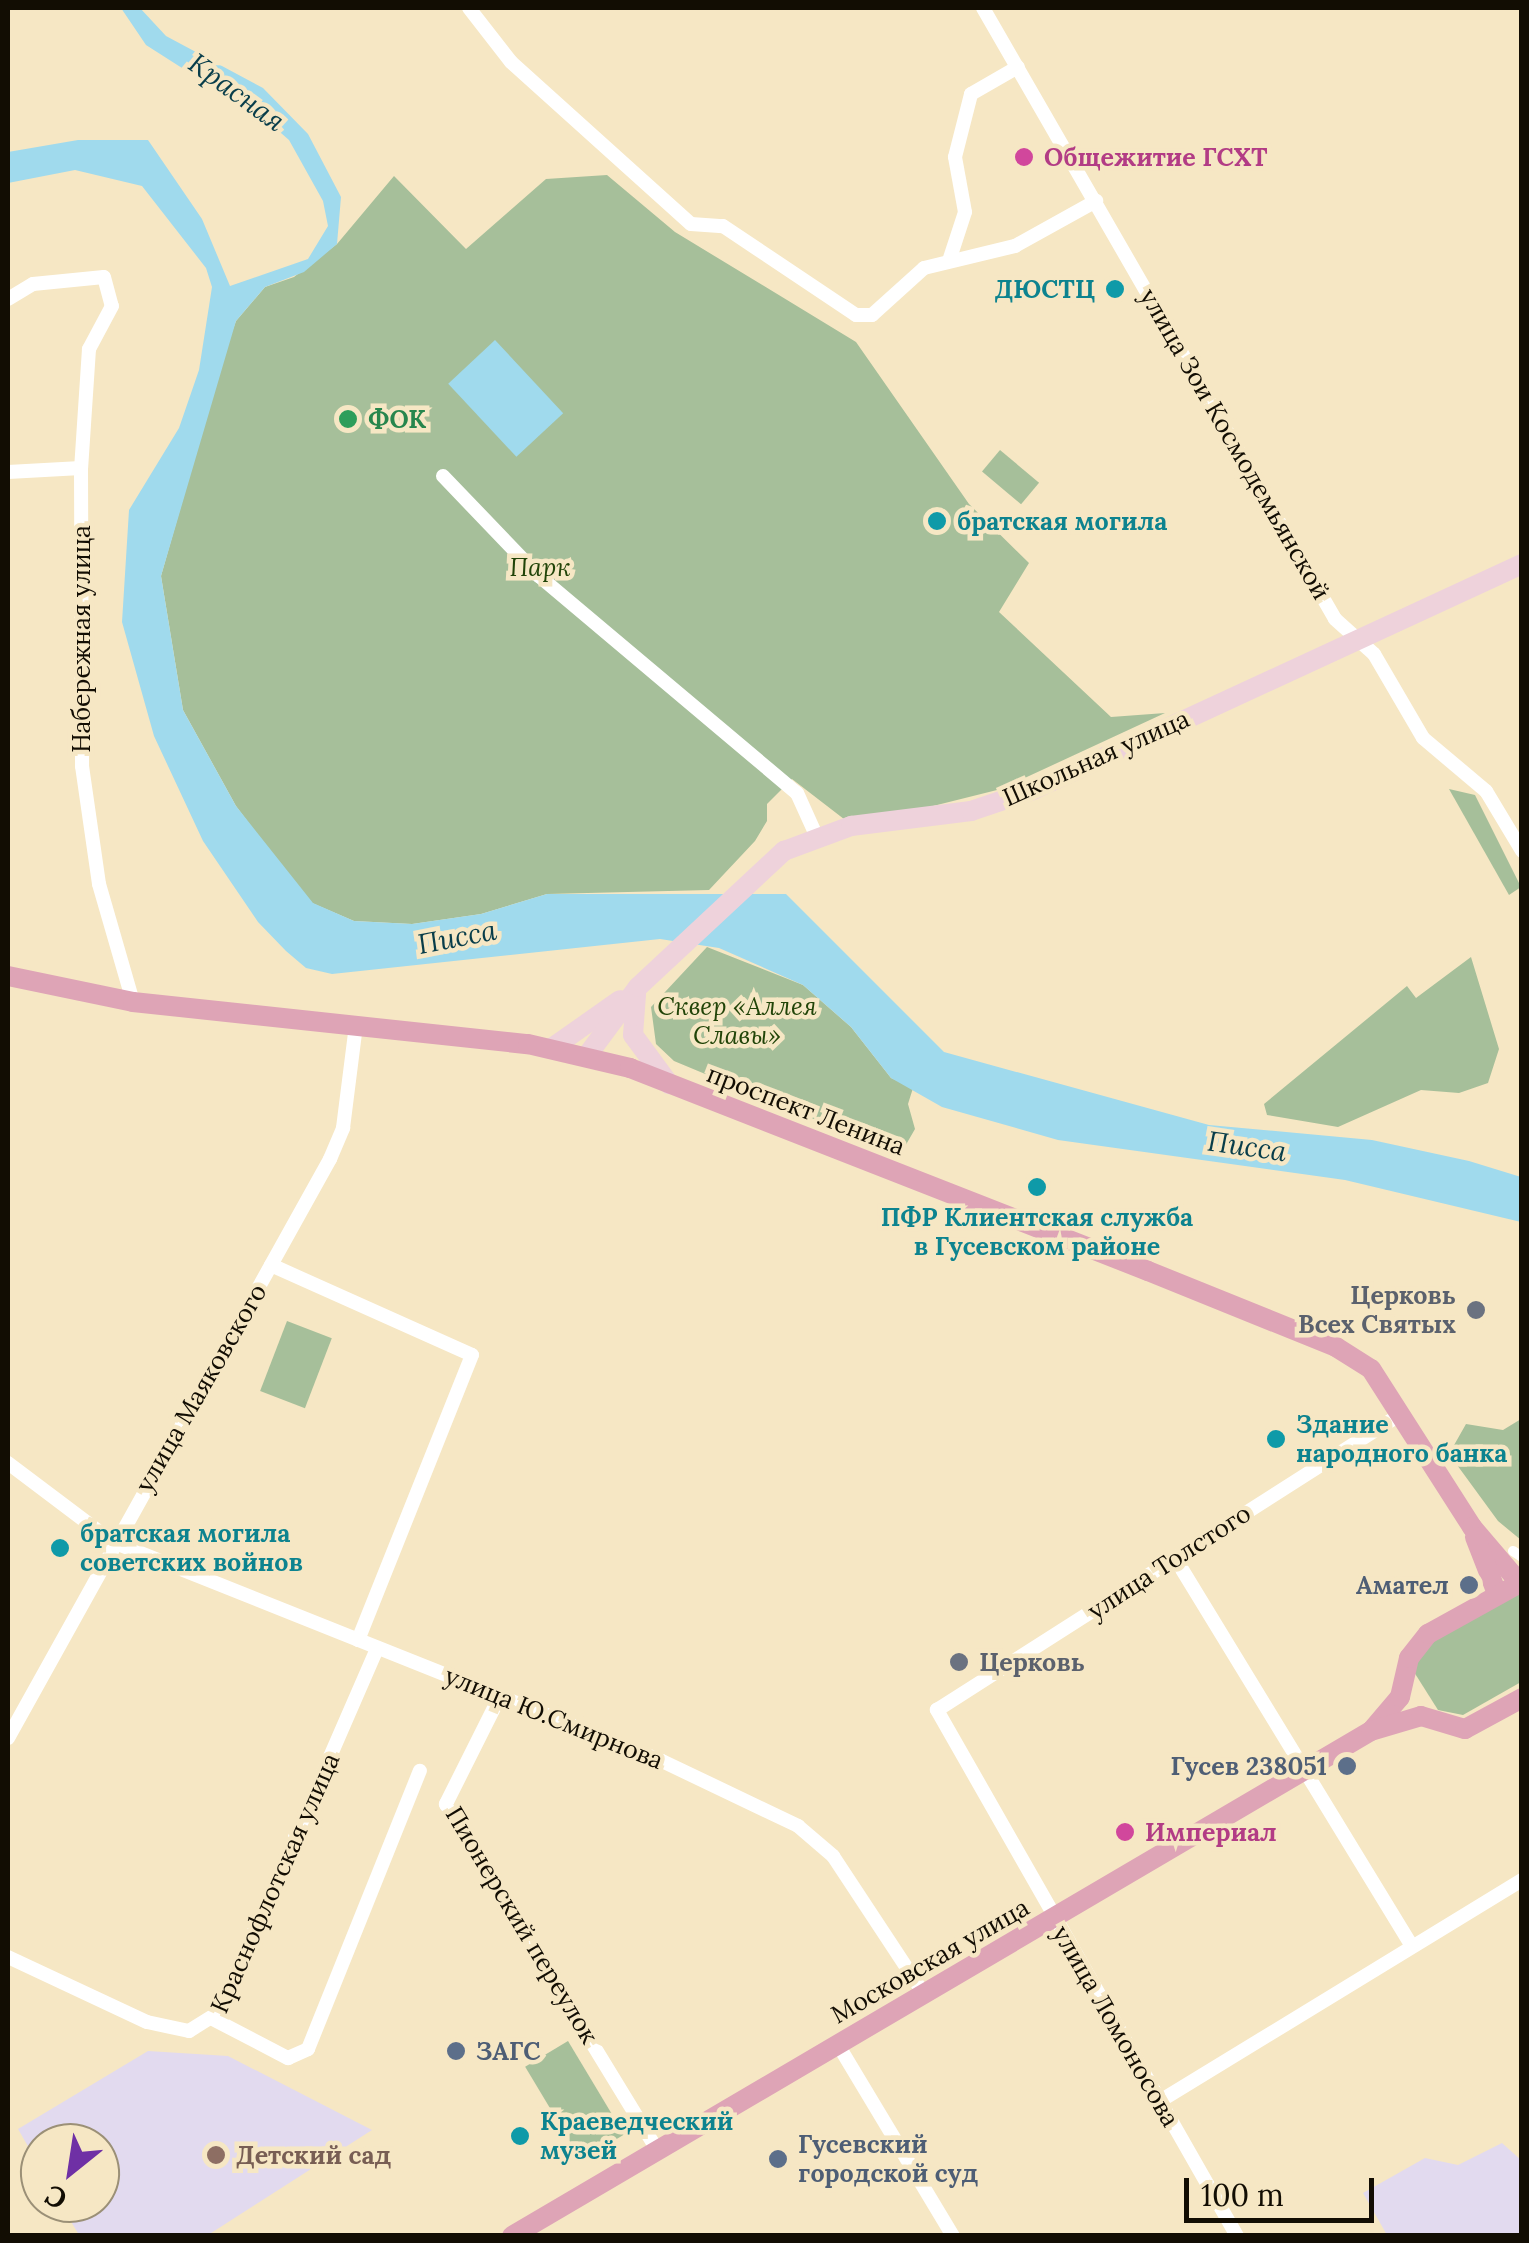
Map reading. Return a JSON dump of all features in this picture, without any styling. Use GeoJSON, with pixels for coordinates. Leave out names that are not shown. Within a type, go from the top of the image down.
{"type":"FeatureCollection","features":[{"type":"Feature","properties":{"kind":"main road","name":"Школьная улица"},"geometry":{"type":"LineString","coordinates":[[552,1048],[638,987],[756,876],[816,835],[971,810],[1033,790],[1362,642],[1522,564]]}},
{"type":"Feature","properties":{"kind":"main road","name":"проспект Ленина"},"geometry":{"type":"LineString","coordinates":[[8,976],[134,1002],[552,1048],[586,1057],[669,1084],[1336,1347],[1371,1369],[1472,1527],[1520,1581]]}},
{"type":"Feature","properties":{"kind":"main road","name":"Школьная улица"},"geometry":{"type":"LineString","coordinates":[[586,1057],[638,987]]}},
{"type":"Feature","properties":{"kind":"main road"},"geometry":{"type":"LineString","coordinates":[[638,987],[632,1036],[669,1084]]}},
{"type":"Feature","properties":{"kind":"main road","name":"проспект Ленина"},"geometry":{"type":"LineString","coordinates":[[1472,1527],[1496,1591]]}},
{"type":"Feature","properties":{"kind":"main road","name":"Московская улица"},"geometry":{"type":"LineString","coordinates":[[1371,1731],[1400,1697],[1409,1658],[1428,1634],[1496,1591],[1520,1581]]}},
{"type":"Feature","properties":{"kind":"main road"},"geometry":{"type":"LineString","coordinates":[[1406,1677],[1437,1722]]}},
{"type":"Feature","properties":{"kind":"main road","name":"Московская улица"},"geometry":{"type":"LineString","coordinates":[[512,2236],[1371,1731],[1414,1716],[1465,1729],[1522,1698]]}},
{"type":"Feature","properties":{"kind":"street"},"geometry":{"type":"LineString","coordinates":[[470,8],[512,62],[691,224],[723,226],[856,315],[872,315],[924,268],[950,258],[1015,246],[1096,201]]}},
{"type":"Feature","properties":{"kind":"street","name":"улица Зои Космодемьянской"},"geometry":{"type":"LineString","coordinates":[[983,8],[1336,618],[1362,642],[1423,738],[1486,790],[1522,851]]}},
{"type":"Feature","properties":{"kind":"street"},"geometry":{"type":"LineString","coordinates":[[950,258],[965,212],[955,157],[971,94],[1018,67]]}},
{"type":"Feature","properties":{"kind":"street","name":"Набережная улица"},"geometry":{"type":"LineString","coordinates":[[8,299],[33,284],[104,277],[112,306],[89,349],[82,468],[82,766],[99,884],[134,1002]]}},
{"type":"Feature","properties":{"kind":"street"},"geometry":{"type":"LineString","coordinates":[[8,472],[82,468]]}},
{"type":"Feature","properties":{"kind":"street"},"geometry":{"type":"LineString","coordinates":[[443,476],[539,576],[797,794],[816,835]]}},
{"type":"Feature","properties":{"kind":"street","name":"улица Маяковского"},"geometry":{"type":"LineString","coordinates":[[8,1738],[343,1128],[356,1025]]}},
{"type":"Feature","properties":{"kind":"street"},"geometry":{"type":"LineString","coordinates":[[271,1265],[472,1355],[358,1640]]}},
{"type":"Feature","properties":{"kind":"street","name":"улица Толстого"},"geometry":{"type":"LineString","coordinates":[[937,1710],[1401,1414]]}},
{"type":"Feature","properties":{"kind":"street","name":"улица Ю.Смирнова"},"geometry":{"type":"LineString","coordinates":[[8,1463],[113,1542],[689,1772],[818,1840],[922,1992]]}},
{"type":"Feature","properties":{"kind":"street"},"geometry":{"type":"LineString","coordinates":[[1175,1558],[1412,1946]]}},
{"type":"Feature","properties":{"kind":"street","name":"Краснофлотская улица"},"geometry":{"type":"LineString","coordinates":[[377,1648],[242,1966],[211,2018],[288,2058],[308,2049],[420,1771]]}},
{"type":"Feature","properties":{"kind":"street","name":"Пионерский переулок"},"geometry":{"type":"LineString","coordinates":[[500,1696],[446,1804],[657,2150]]}},
{"type":"Feature","properties":{"kind":"street","name":"улица Ломоносова"},"geometry":{"type":"LineString","coordinates":[[937,1710],[1237,2236]]}},
{"type":"Feature","properties":{"kind":"street"},"geometry":{"type":"LineString","coordinates":[[1160,2101],[1522,1880]]}},
{"type":"Feature","properties":{"kind":"street"},"geometry":{"type":"LineString","coordinates":[[8,1956],[148,2022],[189,2031],[211,2018]]}},
{"type":"Feature","properties":{"kind":"street"},"geometry":{"type":"LineString","coordinates":[[837,2042],[954,2236]]}},
{"type":"Feature","properties":{"kind":"shaded area","name":"Детский сад"},"geometry":{"type":"Polygon","coordinates":[[[148,2051],[228,2056],[372,2130],[208,2235],[79,2235],[72,2223],[120,2223],[120,2123],[28,2123],[148,2051]]]}},
{"type":"Feature","properties":{"kind":"shaded area"},"geometry":{"type":"Polygon","coordinates":[[[1502,2143],[1521,2160],[1521,2235],[1387,2235],[1363,2193],[1425,2158],[1458,2165],[1502,2143]]]}},
{"type":"Feature","properties":{"kind":"green space","name":"Парк"},"geometry":{"type":"Polygon","coordinates":[[[607,175],[675,232],[856,342],[969,504],[1029,563],[999,612],[1111,717],[1165,713],[1001,789],[853,826],[792,779],[767,804],[767,821],[755,841],[709,890],[547,894],[481,914],[412,924],[354,921],[312,903],[283,869],[236,806],[183,710],[161,576],[225,351],[236,321],[265,287],[294,277],[337,244],[394,176],[466,249],[546,179],[607,175]]]}},
{"type":"Feature","properties":{"kind":"green space"},"geometry":{"type":"Polygon","coordinates":[[[1000,450],[1039,483],[1021,504],[982,471],[1000,450]]]}},
{"type":"Feature","properties":{"kind":"green space"},"geometry":{"type":"Polygon","coordinates":[[[1449,789],[1475,795],[1521,887],[1509,895],[1449,789]]]}},
{"type":"Feature","properties":{"kind":"green space","name":"Сквер «Аллея Славы»"},"geometry":{"type":"Polygon","coordinates":[[[707,947],[803,985],[851,1027],[891,1078],[913,1088],[908,1104],[915,1129],[900,1155],[674,1061],[656,1044],[651,1007],[707,947]]]}},
{"type":"Feature","properties":{"kind":"green space"},"geometry":{"type":"Polygon","coordinates":[[[1471,957],[1499,1049],[1488,1083],[1459,1093],[1421,1090],[1338,1127],[1267,1115],[1264,1104],[1407,986],[1416,998],[1471,957]]]}},
{"type":"Feature","properties":{"kind":"green space"},"geometry":{"type":"Polygon","coordinates":[[[287,1321],[332,1338],[305,1408],[260,1391],[287,1321]]]}},
{"type":"Feature","properties":{"kind":"green space"},"geometry":{"type":"Polygon","coordinates":[[[1521,1419],[1521,1540],[1498,1521],[1449,1454],[1466,1424],[1503,1430],[1521,1419]]]}},
{"type":"Feature","properties":{"kind":"green space"},"geometry":{"type":"Polygon","coordinates":[[[1521,1586],[1521,1682],[1463,1715],[1438,1710],[1414,1672],[1424,1641],[1521,1586]]]}},
{"type":"Feature","properties":{"kind":"green space"},"geometry":{"type":"Polygon","coordinates":[[[568,2041],[624,2134],[581,2160],[525,2067],[568,2041]]]}},
{"type":"Feature","properties":{"kind":"water"},"geometry":{"type":"Polygon","coordinates":[[[121,8],[140,8],[166,36],[263,88],[308,134],[341,197],[337,244],[304,272],[265,287],[236,321],[161,576],[183,710],[236,806],[313,903],[354,921],[412,924],[481,914],[547,894],[786,894],[944,1052],[1209,1125],[1372,1140],[1469,1161],[1521,1177],[1521,1222],[1345,1180],[1058,1140],[942,1107],[891,1078],[851,1027],[803,985],[719,948],[660,939],[332,974],[306,968],[286,951],[258,922],[203,841],[154,736],[122,622],[129,510],[179,428],[199,370],[212,287],[206,268],[142,186],[75,170],[8,183],[8,152],[78,140],[148,140],[202,219],[230,286],[308,259],[328,226],[323,201],[289,140],[242,99],[229,98],[146,45],[121,8]]]}},
{"type":"Feature","properties":{"kind":"water"},"geometry":{"type":"Polygon","coordinates":[[[495,340],[563,413],[516,457],[448,384],[495,340]]]}},
{"type":"Feature","properties":{"kind":"place","name":"Общежитие ГСХТ"},"geometry":{"type":"Point","coordinates":[1024,157]}},
{"type":"Feature","properties":{"kind":"place","name":"ДЮСТЦ"},"geometry":{"type":"Point","coordinates":[1115,289]}},
{"type":"Feature","properties":{"kind":"place","name":"ФОК"},"geometry":{"type":"Point","coordinates":[348,419]}},
{"type":"Feature","properties":{"kind":"place","name":"братская могила"},"geometry":{"type":"Point","coordinates":[937,521]}},
{"type":"Feature","properties":{"kind":"place","name":"ПФР Клиентская служба в Гусевском районе"},"geometry":{"type":"Point","coordinates":[1037,1187]}},
{"type":"Feature","properties":{"kind":"place","name":"Церковь Всех Святых"},"geometry":{"type":"Point","coordinates":[1476,1310]}},
{"type":"Feature","properties":{"kind":"place","name":"Здание народного банка"},"geometry":{"type":"Point","coordinates":[1276,1439]}},
{"type":"Feature","properties":{"kind":"place","name":"братская могила советских войнов"},"geometry":{"type":"Point","coordinates":[60,1548]}},
{"type":"Feature","properties":{"kind":"place","name":"Амател"},"geometry":{"type":"Point","coordinates":[1469,1585]}},
{"type":"Feature","properties":{"kind":"place","name":"Церковь"},"geometry":{"type":"Point","coordinates":[959,1662]}},
{"type":"Feature","properties":{"kind":"place","name":"Гусев 238051"},"geometry":{"type":"Point","coordinates":[1347,1766]}},
{"type":"Feature","properties":{"kind":"place","name":"Империал"},"geometry":{"type":"Point","coordinates":[1125,1832]}},
{"type":"Feature","properties":{"kind":"place","name":"ЗАГС"},"geometry":{"type":"Point","coordinates":[456,2051]}},
{"type":"Feature","properties":{"kind":"place","name":"Краеведческий музей"},"geometry":{"type":"Point","coordinates":[520,2136]}},
{"type":"Feature","properties":{"kind":"place","name":"Детский сад"},"geometry":{"type":"Point","coordinates":[216,2155]}},
{"type":"Feature","properties":{"kind":"place","name":"Гусевский городской суд"},"geometry":{"type":"Point","coordinates":[778,2159]}},
{"type":"Feature","properties":{"kind":"water label","name":"Красная"},"geometry":{"type":"Point","coordinates":[237,92]}},
{"type":"Feature","properties":{"kind":"water label","name":"Писса"},"geometry":{"type":"Point","coordinates":[457,937]}},
{"type":"Feature","properties":{"kind":"water label","name":"Писса"},"geometry":{"type":"Point","coordinates":[1247,1146]}}]}
